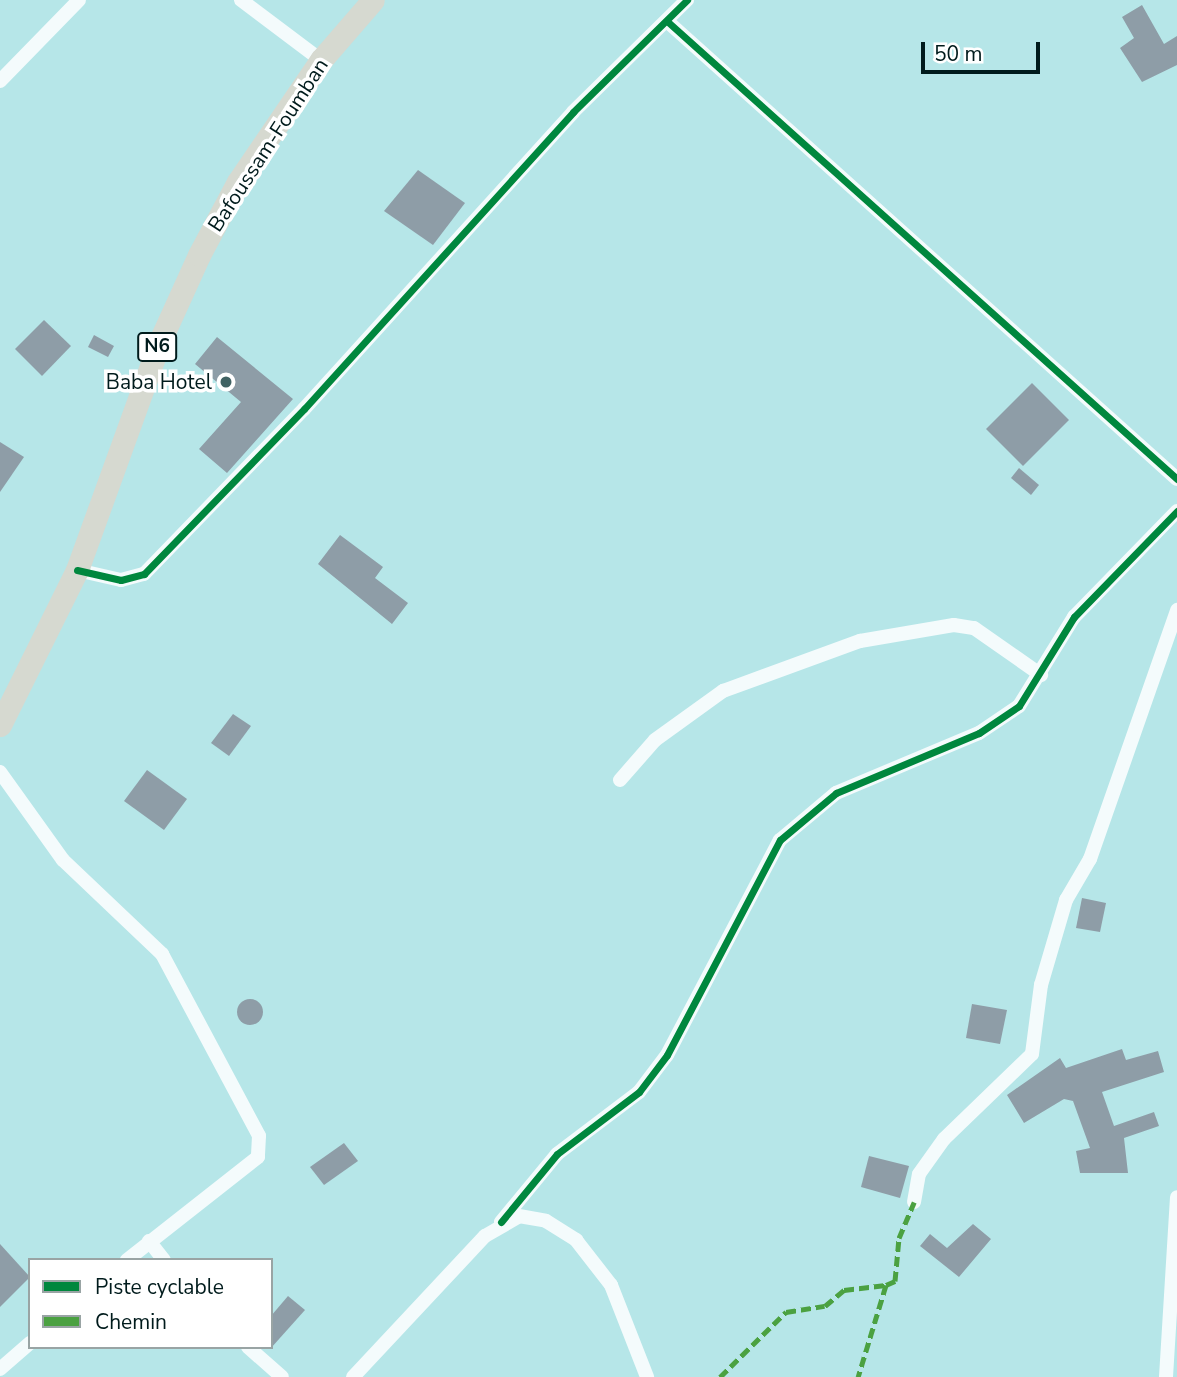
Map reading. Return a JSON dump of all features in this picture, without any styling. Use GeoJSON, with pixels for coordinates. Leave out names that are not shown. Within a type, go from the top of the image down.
{"type":"FeatureCollection","features":[{"type":"Feature","properties":{"kind":"highway","name":"Bafoussam-Foumban"},"geometry":{"type":"LineString","coordinates":[[0,725],[77,570],[160,341],[199,255],[239,182],[321,60],[373,0]]}},
{"type":"Feature","properties":{"kind":"street"},"geometry":{"type":"LineString","coordinates":[[0,81],[79,0]]}},
{"type":"Feature","properties":{"kind":"street"},"geometry":{"type":"LineString","coordinates":[[241,0],[321,60]]}},
{"type":"Feature","properties":{"kind":"street"},"geometry":{"type":"LineString","coordinates":[[77,570],[121,580],[144,574],[304,409],[573,112],[668,22],[687,0]]}},
{"type":"Feature","properties":{"kind":"street"},"geometry":{"type":"LineString","coordinates":[[668,22],[1177,479]]}},
{"type":"Feature","properties":{"kind":"street"},"geometry":{"type":"LineString","coordinates":[[353,1377],[501,1222],[557,1154],[639,1092],[667,1055],[780,840],[836,793],[1001,721],[1041,675],[1074,617],[1177,510]]}},
{"type":"Feature","properties":{"kind":"street"},"geometry":{"type":"LineString","coordinates":[[914,1202],[919,1174],[944,1139],[1032,1054],[1041,985],[1066,900],[1090,859],[1177,610]]}},
{"type":"Feature","properties":{"kind":"street"},"geometry":{"type":"LineString","coordinates":[[620,780],[655,740],[723,691],[860,641],[954,625],[974,628],[1041,675]]}},
{"type":"Feature","properties":{"kind":"street"},"geometry":{"type":"LineString","coordinates":[[0,772],[63,860],[162,954],[259,1136],[258,1157],[129,1258]]}},
{"type":"Feature","properties":{"kind":"street"},"geometry":{"type":"LineString","coordinates":[[1166,1377],[1177,1197]]}},
{"type":"Feature","properties":{"kind":"street"},"geometry":{"type":"LineString","coordinates":[[501,1222],[519,1216],[546,1221],[576,1240],[611,1285],[646,1377]]}},
{"type":"Feature","properties":{"kind":"street"},"geometry":{"type":"LineString","coordinates":[[149,1241],[162,1258]]}},
{"type":"Feature","properties":{"kind":"street"},"geometry":{"type":"LineString","coordinates":[[0,1369],[28,1345]]}},
{"type":"Feature","properties":{"kind":"street"},"geometry":{"type":"LineString","coordinates":[[250,1349],[282,1377]]}},
{"type":"Feature","properties":{"kind":"building"},"geometry":{"type":"Polygon","coordinates":[[[1142,5],[1164,44],[1177,36],[1177,65],[1142,82],[1120,48],[1134,38],[1122,17],[1142,5]]]}},
{"type":"Feature","properties":{"kind":"building"},"geometry":{"type":"Polygon","coordinates":[[[418,170],[465,203],[433,245],[384,211],[418,170]]]}},
{"type":"Feature","properties":{"kind":"building"},"geometry":{"type":"Polygon","coordinates":[[[44,320],[71,346],[42,376],[15,349],[44,320]]]}},
{"type":"Feature","properties":{"kind":"building"},"geometry":{"type":"Polygon","coordinates":[[[94,335],[114,346],[108,357],[88,347],[94,335]]]}},
{"type":"Feature","properties":{"kind":"building"},"geometry":{"type":"Polygon","coordinates":[[[217,337],[293,399],[227,473],[199,449],[241,402],[195,364],[217,337]]]}},
{"type":"Feature","properties":{"kind":"building"},"geometry":{"type":"Polygon","coordinates":[[[1032,383],[1069,420],[1023,466],[986,429],[1032,383]]]}},
{"type":"Feature","properties":{"kind":"building"},"geometry":{"type":"Polygon","coordinates":[[[0,442],[24,457],[0,492],[0,442]]]}},
{"type":"Feature","properties":{"kind":"building"},"geometry":{"type":"Polygon","coordinates":[[[1019,468],[1039,485],[1031,495],[1011,478],[1019,468]]]}},
{"type":"Feature","properties":{"kind":"building"},"geometry":{"type":"Polygon","coordinates":[[[340,535],[383,567],[375,578],[408,603],[392,624],[318,564],[340,535]]]}},
{"type":"Feature","properties":{"kind":"building"},"geometry":{"type":"Polygon","coordinates":[[[233,714],[251,726],[229,756],[211,743],[233,714]]]}},
{"type":"Feature","properties":{"kind":"building"},"geometry":{"type":"Polygon","coordinates":[[[147,770],[187,799],[164,830],[124,801],[147,770]]]}},
{"type":"Feature","properties":{"kind":"building"},"geometry":{"type":"Polygon","coordinates":[[[1082,898],[1106,903],[1100,932],[1076,928],[1082,898]]]}},
{"type":"Feature","properties":{"kind":"building"},"geometry":{"type":"Polygon","coordinates":[[[250,999],[259,1003],[263,1012],[259,1021],[250,1025],[241,1021],[237,1012],[241,1003],[250,999]]]}},
{"type":"Feature","properties":{"kind":"building"},"geometry":{"type":"Polygon","coordinates":[[[972,1004],[1007,1010],[1000,1044],[966,1038],[972,1004]]]}},
{"type":"Feature","properties":{"kind":"building"},"geometry":{"type":"Polygon","coordinates":[[[1122,1049],[1126,1060],[1158,1051],[1164,1072],[1102,1092],[1114,1126],[1154,1112],[1159,1126],[1124,1138],[1128,1173],[1080,1173],[1076,1151],[1090,1148],[1073,1101],[1064,1099],[1024,1123],[1007,1095],[1060,1058],[1066,1068],[1122,1049]]]}},
{"type":"Feature","properties":{"kind":"building"},"geometry":{"type":"Polygon","coordinates":[[[344,1143],[358,1161],[324,1185],[310,1167],[344,1143]]]}},
{"type":"Feature","properties":{"kind":"building"},"geometry":{"type":"Polygon","coordinates":[[[869,1156],[909,1166],[900,1198],[861,1187],[869,1156]]]}},
{"type":"Feature","properties":{"kind":"building"},"geometry":{"type":"Polygon","coordinates":[[[973,1224],[991,1239],[959,1277],[920,1246],[930,1234],[947,1248],[973,1224]]]}},
{"type":"Feature","properties":{"kind":"building"},"geometry":{"type":"Polygon","coordinates":[[[0,1244],[28,1275],[28,1279],[0,1307],[0,1244]]]}},
{"type":"Feature","properties":{"kind":"building"},"geometry":{"type":"Polygon","coordinates":[[[288,1296],[305,1310],[273,1346],[273,1314],[288,1296]]]}},
{"type":"Feature","properties":{"kind":"marked path"},"geometry":{"type":"LineString","coordinates":[[886,1285],[895,1281],[899,1238],[914,1202]]}},
{"type":"Feature","properties":{"kind":"marked path"},"geometry":{"type":"LineString","coordinates":[[720,1377],[786,1312],[825,1306],[844,1290],[886,1285],[858,1377]]}},
{"type":"Feature","properties":{"kind":"cycle path"},"geometry":{"type":"LineString","coordinates":[[77,570],[121,580],[144,574],[304,409],[573,112],[687,0]]}},
{"type":"Feature","properties":{"kind":"cycle path"},"geometry":{"type":"LineString","coordinates":[[668,22],[1177,479]]}},
{"type":"Feature","properties":{"kind":"cycle path"},"geometry":{"type":"LineString","coordinates":[[501,1222],[557,1154],[639,1092],[667,1055],[780,840],[836,793],[979,733],[1019,706],[1074,617],[1177,511]]}},
{"type":"Feature","properties":{"kind":"place","name":"Baba Hotel"},"geometry":{"type":"Point","coordinates":[226,382]}}]}
